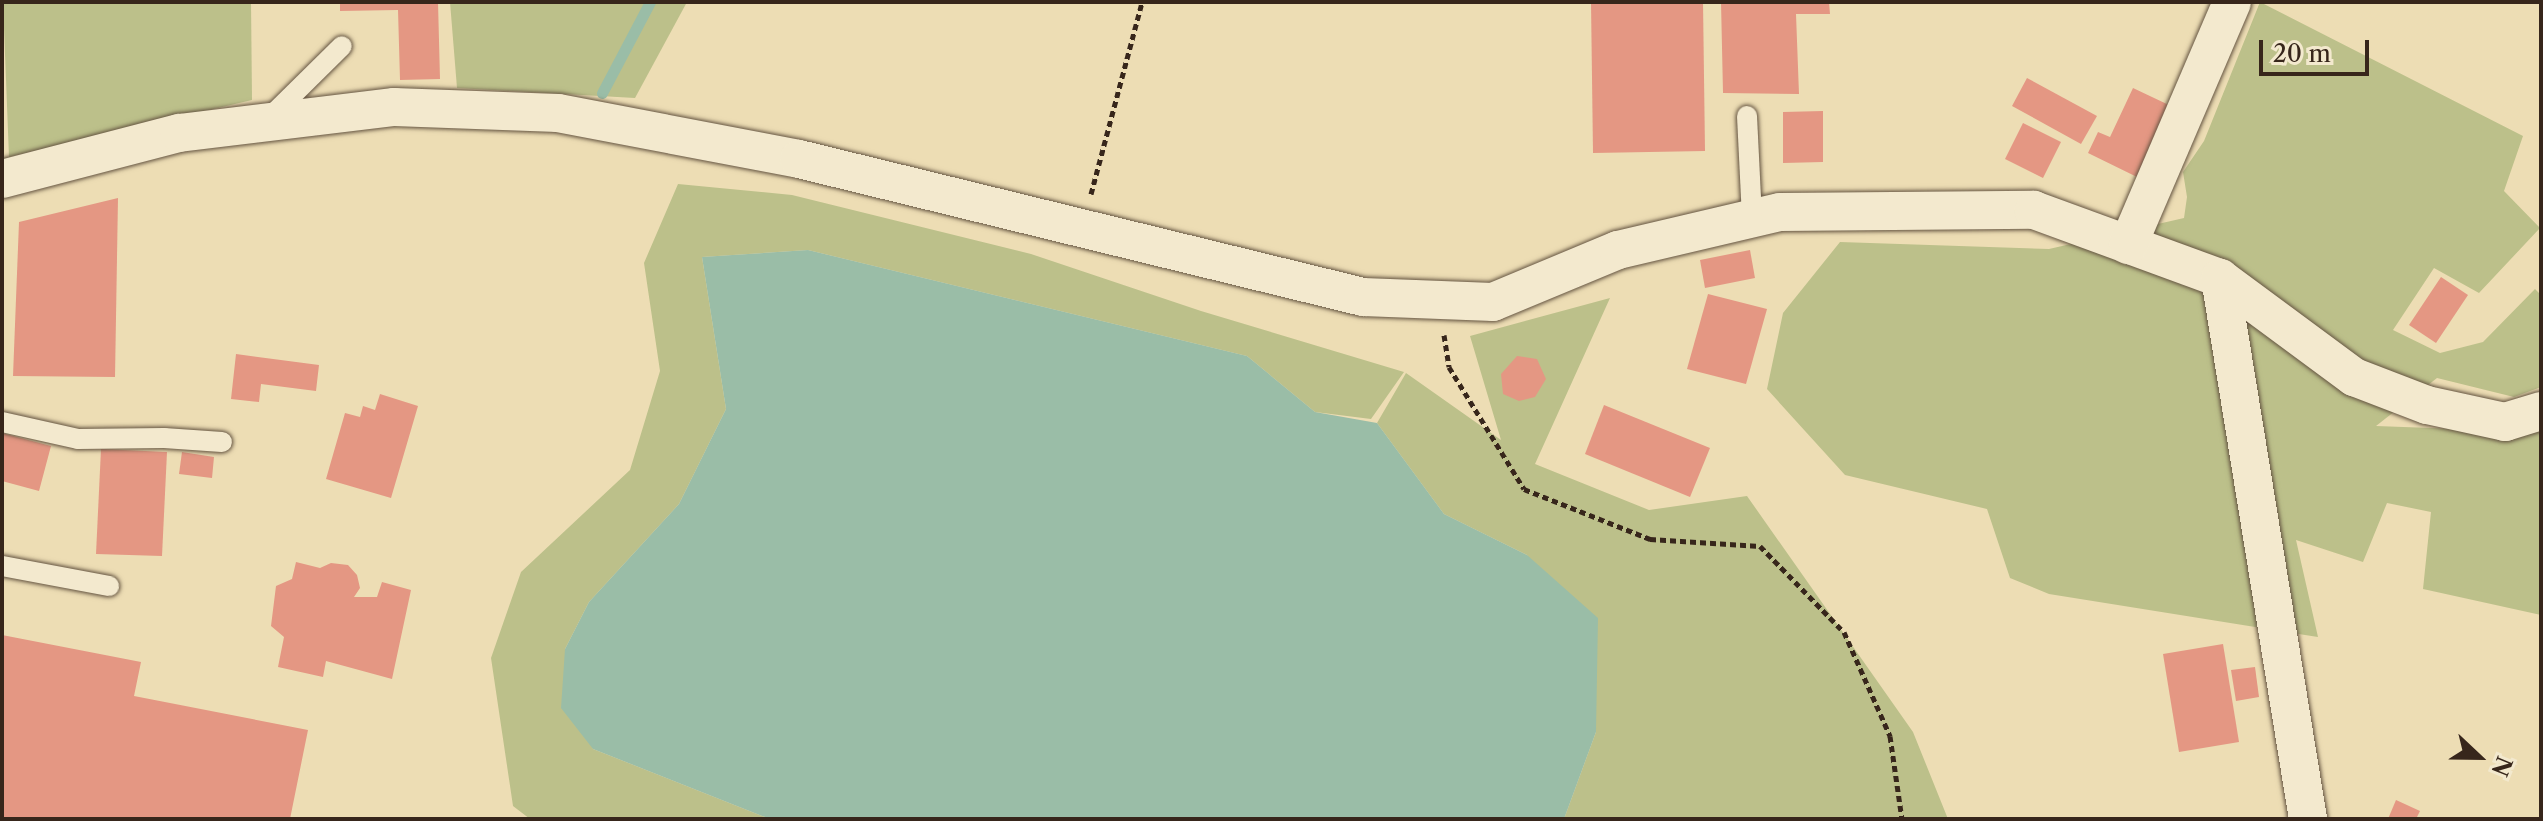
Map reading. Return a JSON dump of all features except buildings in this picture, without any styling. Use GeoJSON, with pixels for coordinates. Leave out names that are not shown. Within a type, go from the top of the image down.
{"type":"FeatureCollection","features":[{"type":"Feature","properties":{"kind":"street"},"geometry":{"type":"LineString","coordinates":[[2128,245],[2232,2]]}},
{"type":"Feature","properties":{"kind":"street"},"geometry":{"type":"LineString","coordinates":[[2,179],[179,133],[394,107],[558,113],[799,159],[1363,297],[1493,302],[1618,250],[1780,212],[2034,210],[2220,278],[2354,377],[2427,405],[2505,422],[2541,411]]}},
{"type":"Feature","properties":{"kind":"street"},"geometry":{"type":"LineString","coordinates":[[2220,278],[2308,819]]}},
{"type":"Feature","properties":{"kind":"lane"},"geometry":{"type":"LineString","coordinates":[[265,123],[342,46]]}},
{"type":"Feature","properties":{"kind":"lane"},"geometry":{"type":"LineString","coordinates":[[1747,116],[1752,218]]}},
{"type":"Feature","properties":{"kind":"lane"},"geometry":{"type":"LineString","coordinates":[[2,422],[78,439],[222,442]]}},
{"type":"Feature","properties":{"kind":"lane"},"geometry":{"type":"LineString","coordinates":[[2,566],[109,586]]}},
{"type":"Feature","properties":{"kind":"path"},"geometry":{"type":"LineString","coordinates":[[1082,228],[1142,2]]}},
{"type":"Feature","properties":{"kind":"path"},"geometry":{"type":"LineString","coordinates":[[1439,300],[1449,367],[1524,489],[1650,539],[1760,546],[1844,632],[1890,736],[1902,819]]}},
{"type":"Feature","properties":{"kind":"shaded area"},"geometry":{"type":"Polygon","coordinates":[[[3,2],[251,2],[252,100],[9,157],[3,2]]]}},
{"type":"Feature","properties":{"kind":"shaded area"},"geometry":{"type":"Polygon","coordinates":[[[450,2],[687,2],[635,98],[457,88],[450,2]]]}},
{"type":"Feature","properties":{"kind":"shaded area"},"geometry":{"type":"Polygon","coordinates":[[[2260,2],[2523,136],[2504,191],[2540,228],[2479,293],[2434,268],[2393,330],[2440,353],[2483,342],[2535,289],[2541,295],[2541,387],[2514,397],[2437,378],[2376,426],[2541,432],[2541,615],[2423,589],[2431,512],[2387,503],[2363,562],[2296,540],[2318,637],[2049,594],[2010,578],[1987,509],[1845,475],[1767,389],[1783,313],[1840,242],[2049,249],[2184,218],[2187,197],[2183,172],[2204,141],[2260,2]]]}},
{"type":"Feature","properties":{"kind":"shaded area"},"geometry":{"type":"Polygon","coordinates":[[[678,184],[792,195],[1031,254],[1201,311],[1404,372],[1371,419],[1315,412],[1247,356],[808,250],[702,257],[726,409],[679,504],[589,602],[565,649],[593,749],[770,819],[530,819],[513,806],[491,658],[521,572],[630,470],[660,371],[644,263],[678,184]]]}},
{"type":"Feature","properties":{"kind":"shaded area"},"geometry":{"type":"Polygon","coordinates":[[[808,250],[1247,356],[1315,412],[1377,423],[1444,514],[1527,555],[1598,618],[1596,732],[1564,819],[770,819],[593,749],[561,708],[565,649],[589,602],[679,504],[726,409],[702,257],[808,250]]]}},
{"type":"Feature","properties":{"kind":"shaded area"},"geometry":{"type":"Polygon","coordinates":[[[1610,298],[1535,464],[1649,510],[1747,496],[1913,732],[1948,819],[1564,819],[1596,732],[1527,555],[1444,514],[1377,423],[1406,373],[1501,440],[1470,336],[1610,298]]]}},
{"type":"Feature","properties":{"kind":"waterway"},"geometry":{"type":"LineString","coordinates":[[602,93],[650,2]]}}]}
